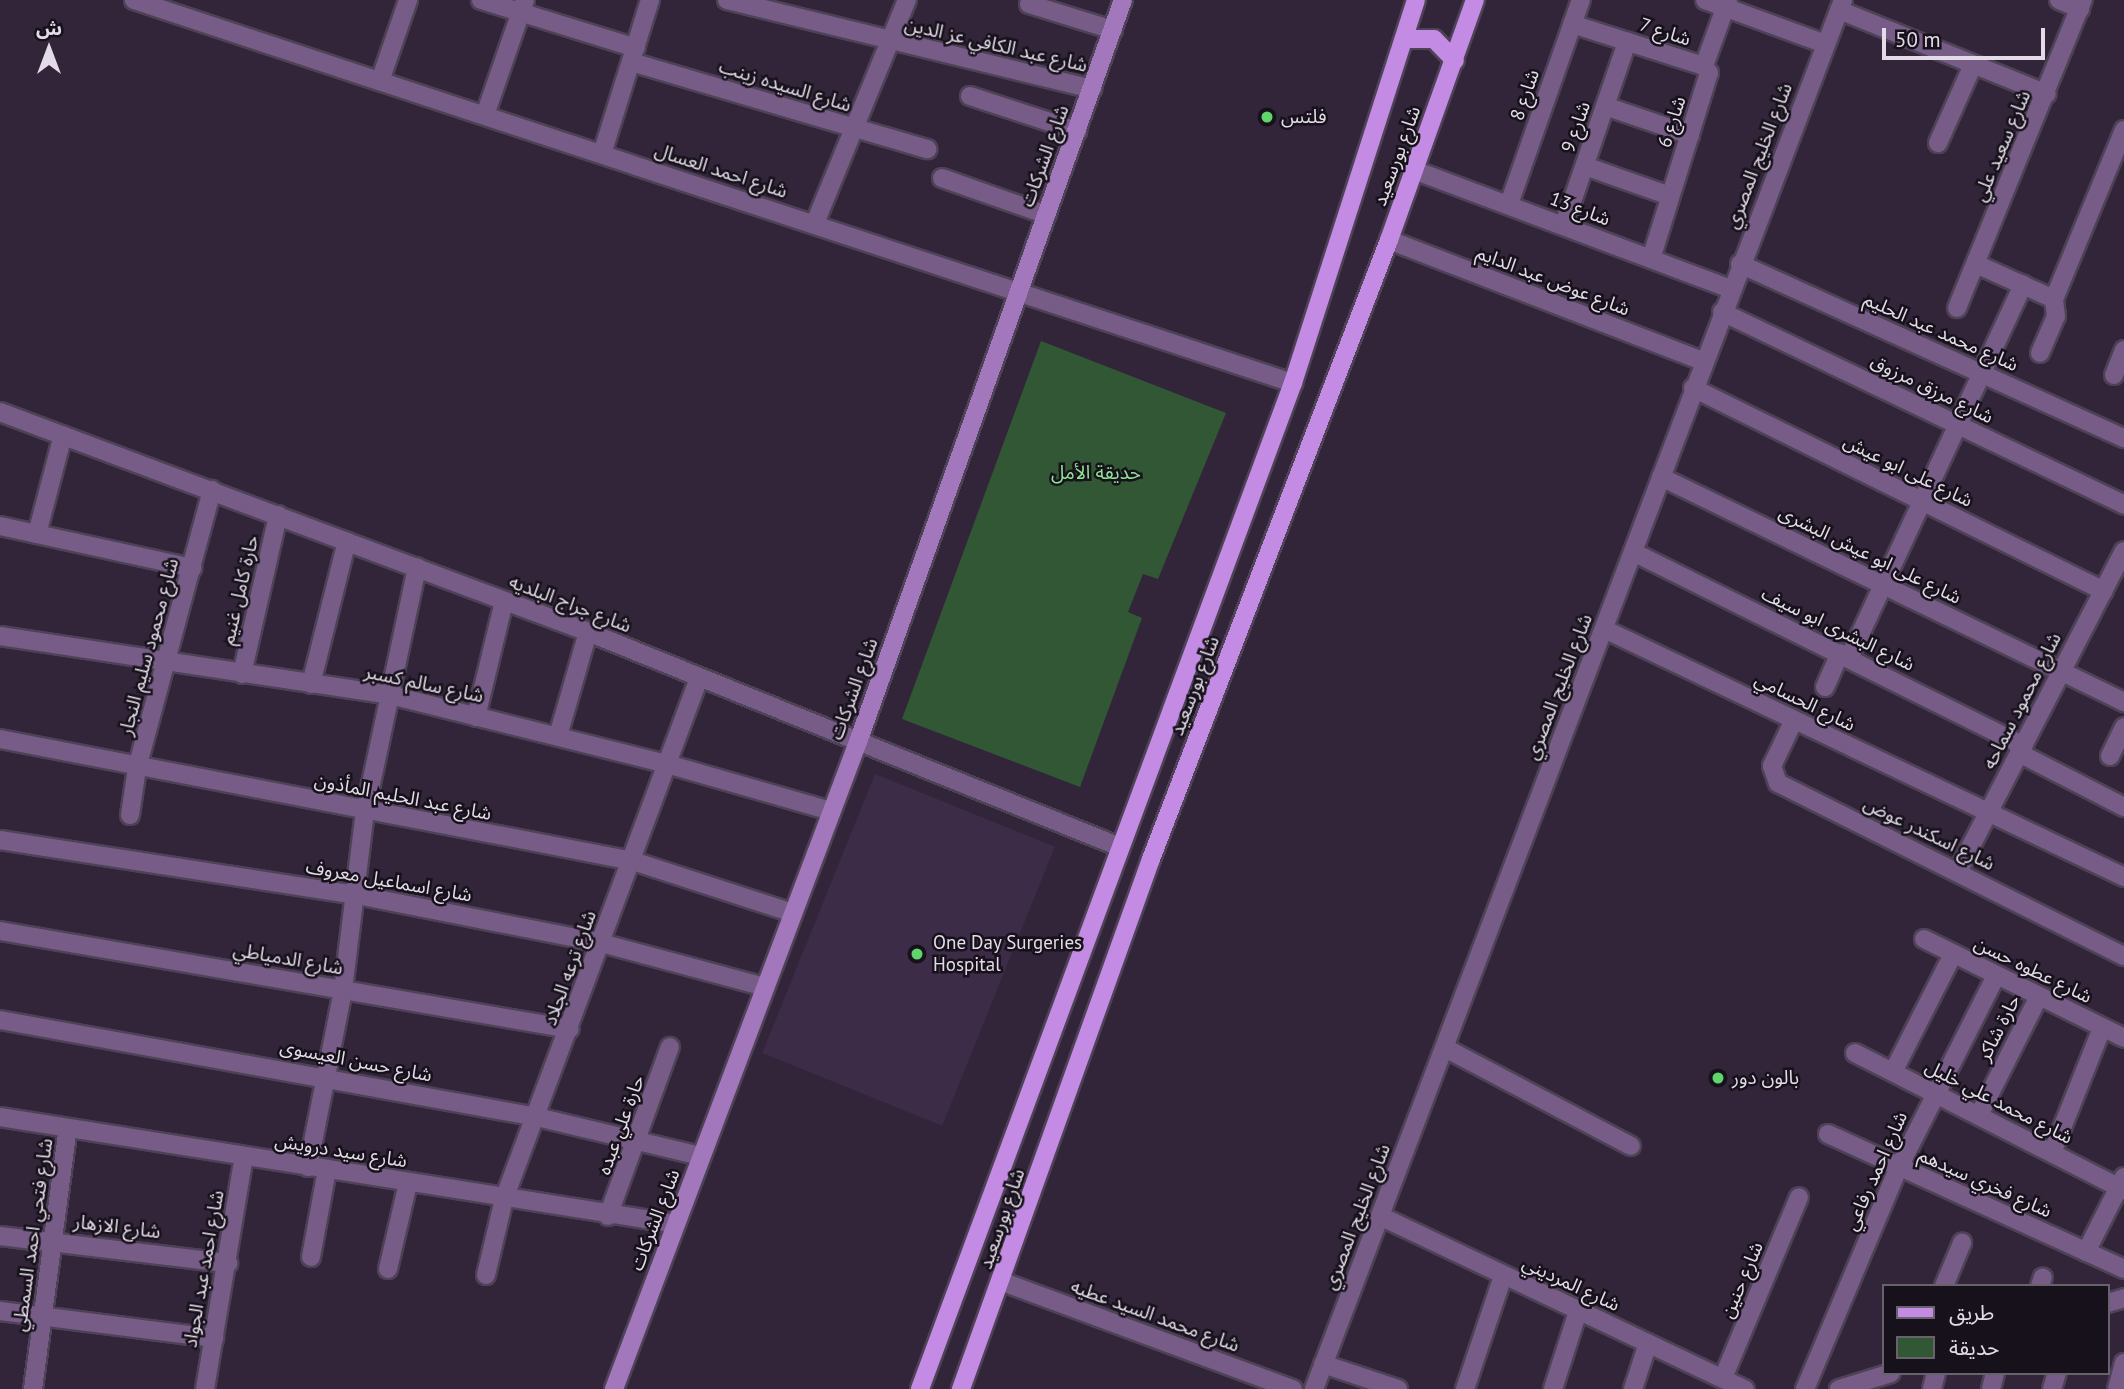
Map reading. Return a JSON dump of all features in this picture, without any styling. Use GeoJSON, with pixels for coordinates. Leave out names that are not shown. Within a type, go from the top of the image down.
{"type":"FeatureCollection","features":[{"type":"Feature","properties":{"kind":"main road","name":"شارع الشركات"},"geometry":{"type":"LineString","coordinates":[[614,1389],[858,742],[1124,0]]}},
{"type":"Feature","properties":{"kind":"main road","name":"شارع بورسعيد"},"geometry":{"type":"LineString","coordinates":[[920,1389],[1293,383],[1416,0]]}},
{"type":"Feature","properties":{"kind":"main road","name":"شارع بورسعيد"},"geometry":{"type":"LineString","coordinates":[[961,1389],[1003,1282],[1151,859],[1389,240],[1475,0]]}},
{"type":"Feature","properties":{"kind":"main road"},"geometry":{"type":"LineString","coordinates":[[1404,39],[1434,39],[1455,61]]}},
{"type":"Feature","properties":{"kind":"street","name":"شارع احمد العسال"},"geometry":{"type":"LineString","coordinates":[[134,0],[1019,290],[1293,383]]}},
{"type":"Feature","properties":{"kind":"street"},"geometry":{"type":"LineString","coordinates":[[380,81],[408,0]]}},
{"type":"Feature","properties":{"kind":"street","name":"شارع السيده زينب"},"geometry":{"type":"LineString","coordinates":[[481,0],[523,6],[634,55],[855,129],[927,149]]}},
{"type":"Feature","properties":{"kind":"street"},"geometry":{"type":"LineString","coordinates":[[602,154],[650,0]]}},
{"type":"Feature","properties":{"kind":"street","name":"شارع عبد الكافي عز الدين"},"geometry":{"type":"LineString","coordinates":[[727,0],[800,9],[890,41],[1092,89]]}},
{"type":"Feature","properties":{"kind":"street"},"geometry":{"type":"LineString","coordinates":[[815,223],[907,0]]}},
{"type":"Feature","properties":{"kind":"street","name":"شارع 8"},"geometry":{"type":"LineString","coordinates":[[1509,204],[1581,0]]}},
{"type":"Feature","properties":{"kind":"street"},"geometry":{"type":"LineString","coordinates":[[1705,0],[1726,4],[1825,44]]}},
{"type":"Feature","properties":{"kind":"street"},"geometry":{"type":"LineString","coordinates":[[2059,0],[2082,5]]}},
{"type":"Feature","properties":{"kind":"street"},"geometry":{"type":"LineString","coordinates":[[1029,4],[1113,30]]}},
{"type":"Feature","properties":{"kind":"street","name":"شارع 6"},"geometry":{"type":"LineString","coordinates":[[1651,259],[1709,73],[1704,66],[1726,4]]}},
{"type":"Feature","properties":{"kind":"street"},"geometry":{"type":"LineString","coordinates":[[1841,5],[1972,67],[2047,94]]}},
{"type":"Feature","properties":{"kind":"street","name":"شارع الخليج المصري"},"geometry":{"type":"LineString","coordinates":[[1314,1389],[1604,629],[1730,289],[1841,5]]}},
{"type":"Feature","properties":{"kind":"street","name":"شارع سعيد علي"},"geometry":{"type":"LineString","coordinates":[[1957,308],[2082,5]]}},
{"type":"Feature","properties":{"kind":"street"},"geometry":{"type":"LineString","coordinates":[[485,115],[523,6]]}},
{"type":"Feature","properties":{"kind":"street","name":"شارع 7"},"geometry":{"type":"LineString","coordinates":[[1573,24],[1704,66]]}},
{"type":"Feature","properties":{"kind":"street","name":"شارع 9"},"geometry":{"type":"LineString","coordinates":[[1564,225],[1627,42]]}},
{"type":"Feature","properties":{"kind":"street"},"geometry":{"type":"LineString","coordinates":[[1938,143],[1972,67]]}},
{"type":"Feature","properties":{"kind":"street"},"geometry":{"type":"LineString","coordinates":[[970,96],[1077,131]]}},
{"type":"Feature","properties":{"kind":"street"},"geometry":{"type":"LineString","coordinates":[[1605,106],[1690,135]]}},
{"type":"Feature","properties":{"kind":"street"},"geometry":{"type":"LineString","coordinates":[[2040,353],[2056,316],[2054,299],[2124,130]]}},
{"type":"Feature","properties":{"kind":"street"},"geometry":{"type":"LineString","coordinates":[[1585,166],[1670,196]]}},
{"type":"Feature","properties":{"kind":"street","name":"شارع 13"},"geometry":{"type":"LineString","coordinates":[[1414,170],[1730,289]]}},
{"type":"Feature","properties":{"kind":"street"},"geometry":{"type":"LineString","coordinates":[[942,178],[1047,215]]}},
{"type":"Feature","properties":{"kind":"street","name":"شارع عوض عبد الدايم"},"geometry":{"type":"LineString","coordinates":[[1389,240],[1703,361]]}},
{"type":"Feature","properties":{"kind":"street","name":"شارع محمد عبد الحليم"},"geometry":{"type":"LineString","coordinates":[[1740,264],[2124,438]]}},
{"type":"Feature","properties":{"kind":"street"},"geometry":{"type":"LineString","coordinates":[[1976,264],[2054,299]]}},
{"type":"Feature","properties":{"kind":"street"},"geometry":{"type":"LineString","coordinates":[[1825,687],[1884,584],[2023,285]]}},
{"type":"Feature","properties":{"kind":"street","name":"شارع مرزق مرزوق"},"geometry":{"type":"LineString","coordinates":[[1722,312],[2124,505]]}},
{"type":"Feature","properties":{"kind":"street"},"geometry":{"type":"LineString","coordinates":[[2114,375],[2124,350]]}},
{"type":"Feature","properties":{"kind":"street","name":"شارع على ابو عيش"},"geometry":{"type":"LineString","coordinates":[[1693,388],[2103,591]]}},
{"type":"Feature","properties":{"kind":"street","name":"شارع جراج البلديه"},"geometry":{"type":"LineString","coordinates":[[0,412],[588,632],[1120,847]]}},
{"type":"Feature","properties":{"kind":"street"},"geometry":{"type":"LineString","coordinates":[[37,534],[63,435]]}},
{"type":"Feature","properties":{"kind":"street","name":"شارع على ابو عيش البشرى"},"geometry":{"type":"LineString","coordinates":[[1661,477],[2124,702]]}},
{"type":"Feature","properties":{"kind":"street","name":"شارع محمود سليم النجار"},"geometry":{"type":"LineString","coordinates":[[130,815],[137,768],[169,661],[212,490]]}},
{"type":"Feature","properties":{"kind":"street","name":"حارة كامل غنيم"},"geometry":{"type":"LineString","coordinates":[[242,674],[278,515]]}},
{"type":"Feature","properties":{"kind":"street"},"geometry":{"type":"LineString","coordinates":[[0,526],[192,568]]}},
{"type":"Feature","properties":{"kind":"street"},"geometry":{"type":"LineString","coordinates":[[311,684],[347,541]]}},
{"type":"Feature","properties":{"kind":"street","name":"شارع محمود سماحه"},"geometry":{"type":"LineString","coordinates":[[1958,871],[2124,551]]}},
{"type":"Feature","properties":{"kind":"street","name":"شارع البشرى ابو سيف"},"geometry":{"type":"LineString","coordinates":[[1633,552],[1845,656],[2124,807]]}},
{"type":"Feature","properties":{"kind":"street"},"geometry":{"type":"LineString","coordinates":[[307,1167],[328,1076],[343,990],[357,895],[365,812],[416,567]]}},
{"type":"Feature","properties":{"kind":"street"},"geometry":{"type":"LineString","coordinates":[[476,717],[504,601]]}},
{"type":"Feature","properties":{"kind":"street","name":"شارع الحسامي"},"geometry":{"type":"LineString","coordinates":[[1604,629],[2124,877]]}},
{"type":"Feature","properties":{"kind":"street"},"geometry":{"type":"LineString","coordinates":[[558,736],[588,632]]}},
{"type":"Feature","properties":{"kind":"street","name":"شارع سالم كسبر"},"geometry":{"type":"LineString","coordinates":[[0,636],[390,695],[667,764],[831,811]]}},
{"type":"Feature","properties":{"kind":"street","name":"شارع ترعه الجلاد"},"geometry":{"type":"LineString","coordinates":[[486,1275],[504,1199],[570,1029],[699,678]]}},
{"type":"Feature","properties":{"kind":"street","name":"شارع اسكندر عوض"},"geometry":{"type":"LineString","coordinates":[[1794,720],[1772,766],[1773,779],[2124,956]]}},
{"type":"Feature","properties":{"kind":"street"},"geometry":{"type":"LineString","coordinates":[[2110,756],[2124,727]]}},
{"type":"Feature","properties":{"kind":"street","name":"شارع عبد الحليم المأذون"},"geometry":{"type":"LineString","coordinates":[[0,739],[365,812],[633,860],[793,913]]}},
{"type":"Feature","properties":{"kind":"street","name":"شارع اسماعيل معروف"},"geometry":{"type":"LineString","coordinates":[[0,840],[357,895],[601,943],[765,986]]}},
{"type":"Feature","properties":{"kind":"street","name":"شارع الدمياطي"},"geometry":{"type":"LineString","coordinates":[[0,931],[570,1029]]}},
{"type":"Feature","properties":{"kind":"street","name":"شارع عطوه حسن"},"geometry":{"type":"LineString","coordinates":[[1924,939],[2124,1038]]}},
{"type":"Feature","properties":{"kind":"street"},"geometry":{"type":"LineString","coordinates":[[1893,1072],[1953,954]]}},
{"type":"Feature","properties":{"kind":"street","name":"شارع احمد رفاعي"},"geometry":{"type":"LineString","coordinates":[[1805,1389],[1899,1167],[1996,976]]}},
{"type":"Feature","properties":{"kind":"street","name":"حارة شاكر"},"geometry":{"type":"LineString","coordinates":[[1979,1115],[2039,996]]}},
{"type":"Feature","properties":{"kind":"street","name":"شارع حسن العيسوى"},"geometry":{"type":"LineString","coordinates":[[0,1020],[328,1076],[537,1117],[701,1156]]}},
{"type":"Feature","properties":{"kind":"street"},"geometry":{"type":"LineString","coordinates":[[2052,1153],[2102,1028]]}},
{"type":"Feature","properties":{"kind":"street","name":"حارة علي عبده"},"geometry":{"type":"LineString","coordinates":[[608,1216],[639,1142],[670,1047]]}},
{"type":"Feature","properties":{"kind":"street"},"geometry":{"type":"LineString","coordinates":[[1445,1048],[1631,1146]]}},
{"type":"Feature","properties":{"kind":"street","name":"شارع محمد علي خليل"},"geometry":{"type":"LineString","coordinates":[[1855,1053],[2052,1153],[2122,1185]]}},
{"type":"Feature","properties":{"kind":"street","name":"شارع سيد درويش"},"geometry":{"type":"LineString","coordinates":[[0,1117],[608,1216],[676,1224]]}},
{"type":"Feature","properties":{"kind":"street","name":"شارع فتحي احمد السمطي"},"geometry":{"type":"LineString","coordinates":[[33,1389],[56,1241],[68,1128]]}},
{"type":"Feature","properties":{"kind":"street","name":"شارع فخري سيدهم"},"geometry":{"type":"LineString","coordinates":[[1828,1134],[2124,1269]]}},
{"type":"Feature","properties":{"kind":"street","name":"شارع احمد عبد الجواد"},"geometry":{"type":"LineString","coordinates":[[205,1389],[244,1156]]}},
{"type":"Feature","properties":{"kind":"street"},"geometry":{"type":"LineString","coordinates":[[311,1257],[327,1170]]}},
{"type":"Feature","properties":{"kind":"street"},"geometry":{"type":"LineString","coordinates":[[388,1269],[408,1183]]}},
{"type":"Feature","properties":{"kind":"street"},"geometry":{"type":"LineString","coordinates":[[2086,1252],[2122,1185]]}},
{"type":"Feature","properties":{"kind":"street","name":"شارع حنين"},"geometry":{"type":"LineString","coordinates":[[1723,1378],[1798,1197]]}},
{"type":"Feature","properties":{"kind":"street","name":"شارع المرديني"},"geometry":{"type":"LineString","coordinates":[[1380,1216],[1745,1389]]}},
{"type":"Feature","properties":{"kind":"street","name":"شارع الازهار"},"geometry":{"type":"LineString","coordinates":[[0,1236],[228,1263]]}},
{"type":"Feature","properties":{"kind":"street"},"geometry":{"type":"LineString","coordinates":[[1945,1284],[1962,1242]]}},
{"type":"Feature","properties":{"kind":"street"},"geometry":{"type":"LineString","coordinates":[[1465,1389],[1503,1276]]}},
{"type":"Feature","properties":{"kind":"street","name":"شارع محمد السيد عطيه"},"geometry":{"type":"LineString","coordinates":[[1003,1282],[1293,1389]]}},
{"type":"Feature","properties":{"kind":"street"},"geometry":{"type":"LineString","coordinates":[[0,1311],[214,1338]]}},
{"type":"Feature","properties":{"kind":"street"},"geometry":{"type":"LineString","coordinates":[[1552,1389],[1578,1311]]}},
{"type":"Feature","properties":{"kind":"street"},"geometry":{"type":"LineString","coordinates":[[1633,1389],[1648,1343]]}},
{"type":"Feature","properties":{"kind":"street"},"geometry":{"type":"LineString","coordinates":[[1323,1364],[1398,1389]]}},
{"type":"Feature","properties":{"kind":"street"},"geometry":{"type":"LineString","coordinates":[[1839,1389],[1884,1375]]}},
{"type":"Feature","properties":{"kind":"shaded area","name":"One Day Surgeries Hospital"},"geometry":{"type":"Polygon","coordinates":[[[875,774],[1055,847],[942,1126],[762,1053],[875,774]]]}},
{"type":"Feature","properties":{"kind":"green space","name":"حديقة الأمل"},"geometry":{"type":"Polygon","coordinates":[[[1041,341],[1226,413],[1158,579],[1143,574],[1128,612],[1142,618],[1080,787],[902,719],[1041,341]]]}},
{"type":"Feature","properties":{"kind":"place","name":"فلتس"},"geometry":{"type":"Point","coordinates":[1267,117]}},
{"type":"Feature","properties":{"kind":"place","name":"One Day Surgeries Hospital"},"geometry":{"type":"Point","coordinates":[917,954]}},
{"type":"Feature","properties":{"kind":"place","name":"بالون دور"},"geometry":{"type":"Point","coordinates":[1718,1078]}}]}
